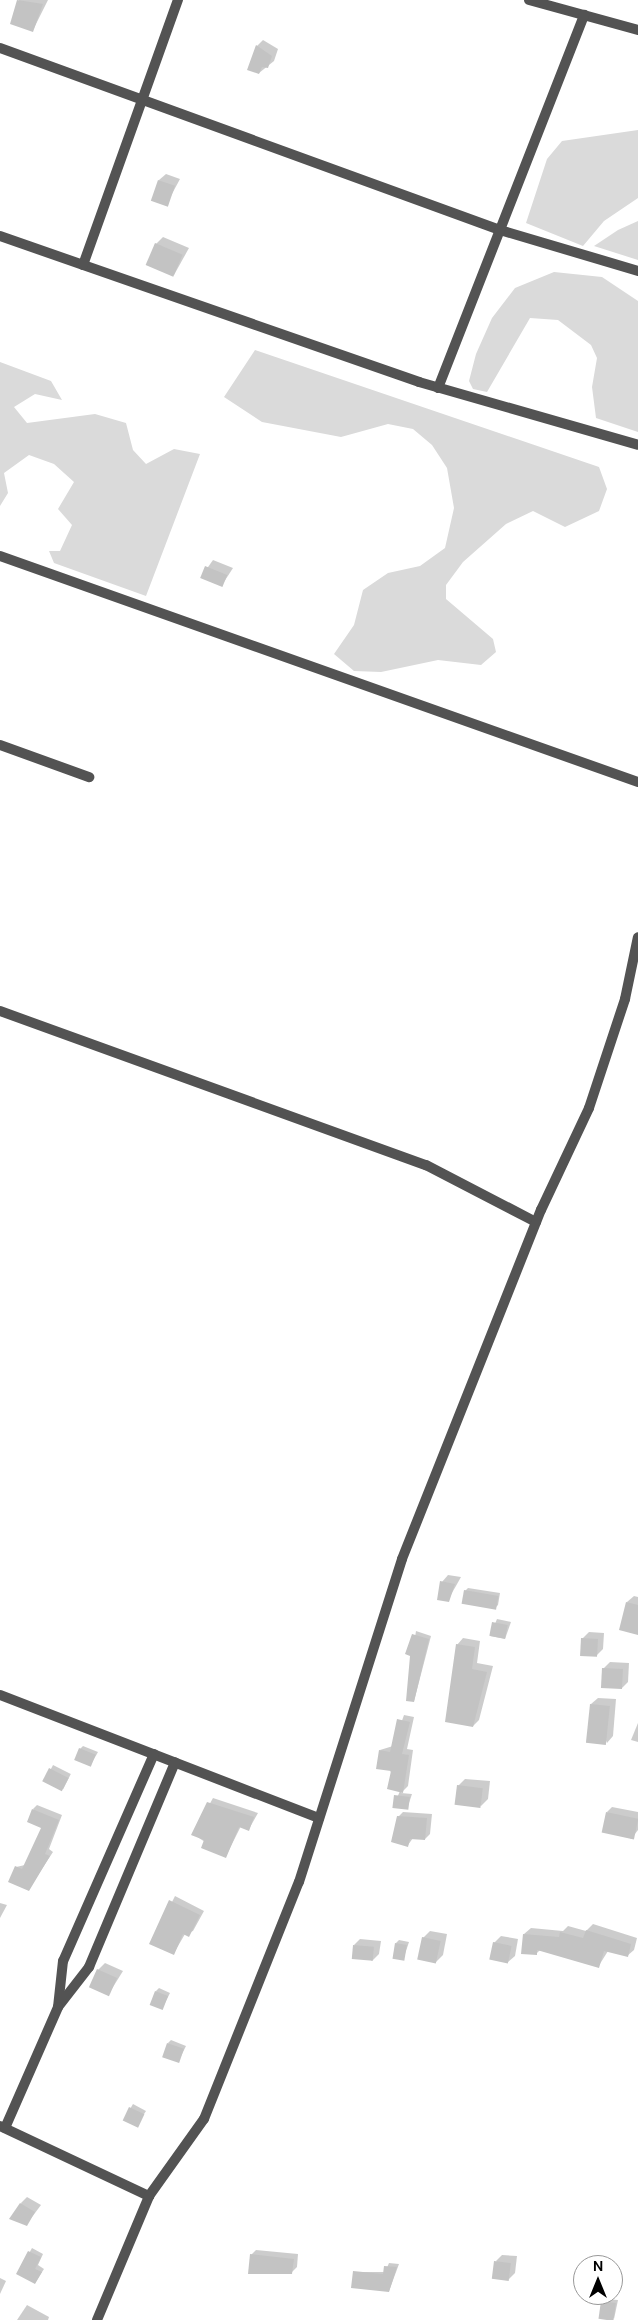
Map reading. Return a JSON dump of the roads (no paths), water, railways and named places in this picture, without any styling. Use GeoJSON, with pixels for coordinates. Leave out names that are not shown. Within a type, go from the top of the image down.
{"type":"FeatureCollection","features":[{"type":"Feature","properties":{"kind":"street"},"geometry":{"type":"LineString","coordinates":[[83,265],[178,0]]}},
{"type":"Feature","properties":{"kind":"street"},"geometry":{"type":"LineString","coordinates":[[529,0],[638,30]]}},
{"type":"Feature","properties":{"kind":"street"},"geometry":{"type":"LineString","coordinates":[[438,388],[584,15]]}},
{"type":"Feature","properties":{"kind":"street"},"geometry":{"type":"LineString","coordinates":[[0,48],[500,230],[638,271]]}},
{"type":"Feature","properties":{"kind":"street"},"geometry":{"type":"LineString","coordinates":[[0,236],[438,388],[638,445]]}},
{"type":"Feature","properties":{"kind":"street"},"geometry":{"type":"LineString","coordinates":[[0,556],[638,782]]}},
{"type":"Feature","properties":{"kind":"street"},"geometry":{"type":"LineString","coordinates":[[0,745],[89,777]]}},
{"type":"Feature","properties":{"kind":"street"},"geometry":{"type":"LineString","coordinates":[[96,2320],[149,2196],[204,2119],[299,1882],[402,1560],[536,1222],[590,1108],[625,999],[638,937]]}},
{"type":"Feature","properties":{"kind":"street"},"geometry":{"type":"LineString","coordinates":[[0,1011],[426,1166],[536,1222]]}},
{"type":"Feature","properties":{"kind":"street"},"geometry":{"type":"LineString","coordinates":[[0,1695],[319,1818]]}},
{"type":"Feature","properties":{"kind":"street"},"geometry":{"type":"LineString","coordinates":[[58,2007],[63,1961],[154,1754]]}},
{"type":"Feature","properties":{"kind":"street"},"geometry":{"type":"LineString","coordinates":[[149,2196],[2,2127],[58,2007],[89,1966],[175,1762]]}}]}
